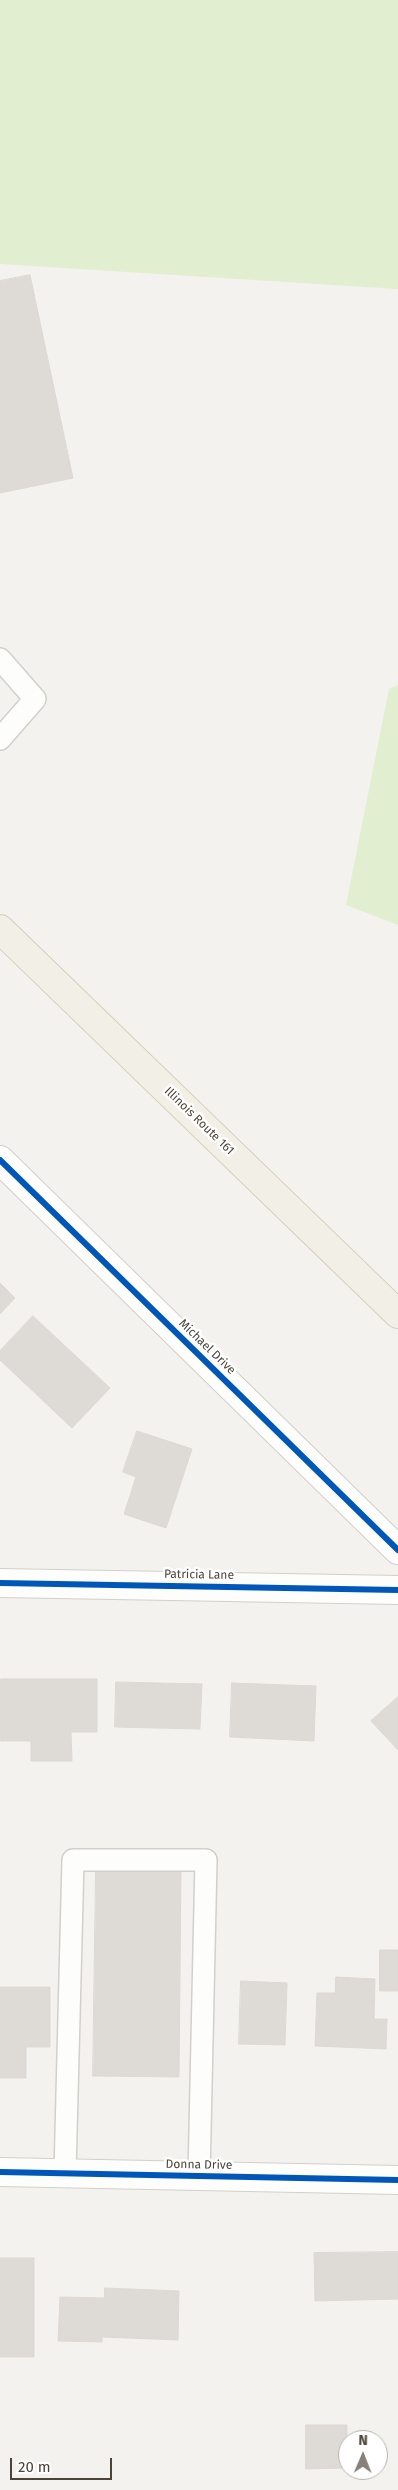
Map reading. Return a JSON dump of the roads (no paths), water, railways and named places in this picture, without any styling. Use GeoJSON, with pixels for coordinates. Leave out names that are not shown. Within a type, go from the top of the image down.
{"type":"FeatureCollection","features":[{"type":"Feature","properties":{"kind":"main road","name":"Illinois Route 161"},"geometry":{"type":"LineString","coordinates":[[0,929],[398,1314]]}},
{"type":"Feature","properties":{"kind":"street","name":"Michael Drive"},"geometry":{"type":"LineString","coordinates":[[0,1160],[398,1550]]}},
{"type":"Feature","properties":{"kind":"street","name":"Patricia Lane"},"geometry":{"type":"LineString","coordinates":[[0,1583],[398,1590]]}},
{"type":"Feature","properties":{"kind":"street","name":"Donna Drive"},"geometry":{"type":"LineString","coordinates":[[0,2172],[398,2180]]}},
{"type":"Feature","properties":{"kind":"lane"},"geometry":{"type":"LineString","coordinates":[[0,660],[35,699],[0,739]]}},
{"type":"Feature","properties":{"kind":"lane"},"geometry":{"type":"LineString","coordinates":[[65,2173],[73,1860],[206,1860],[199,2176]]}}]}
